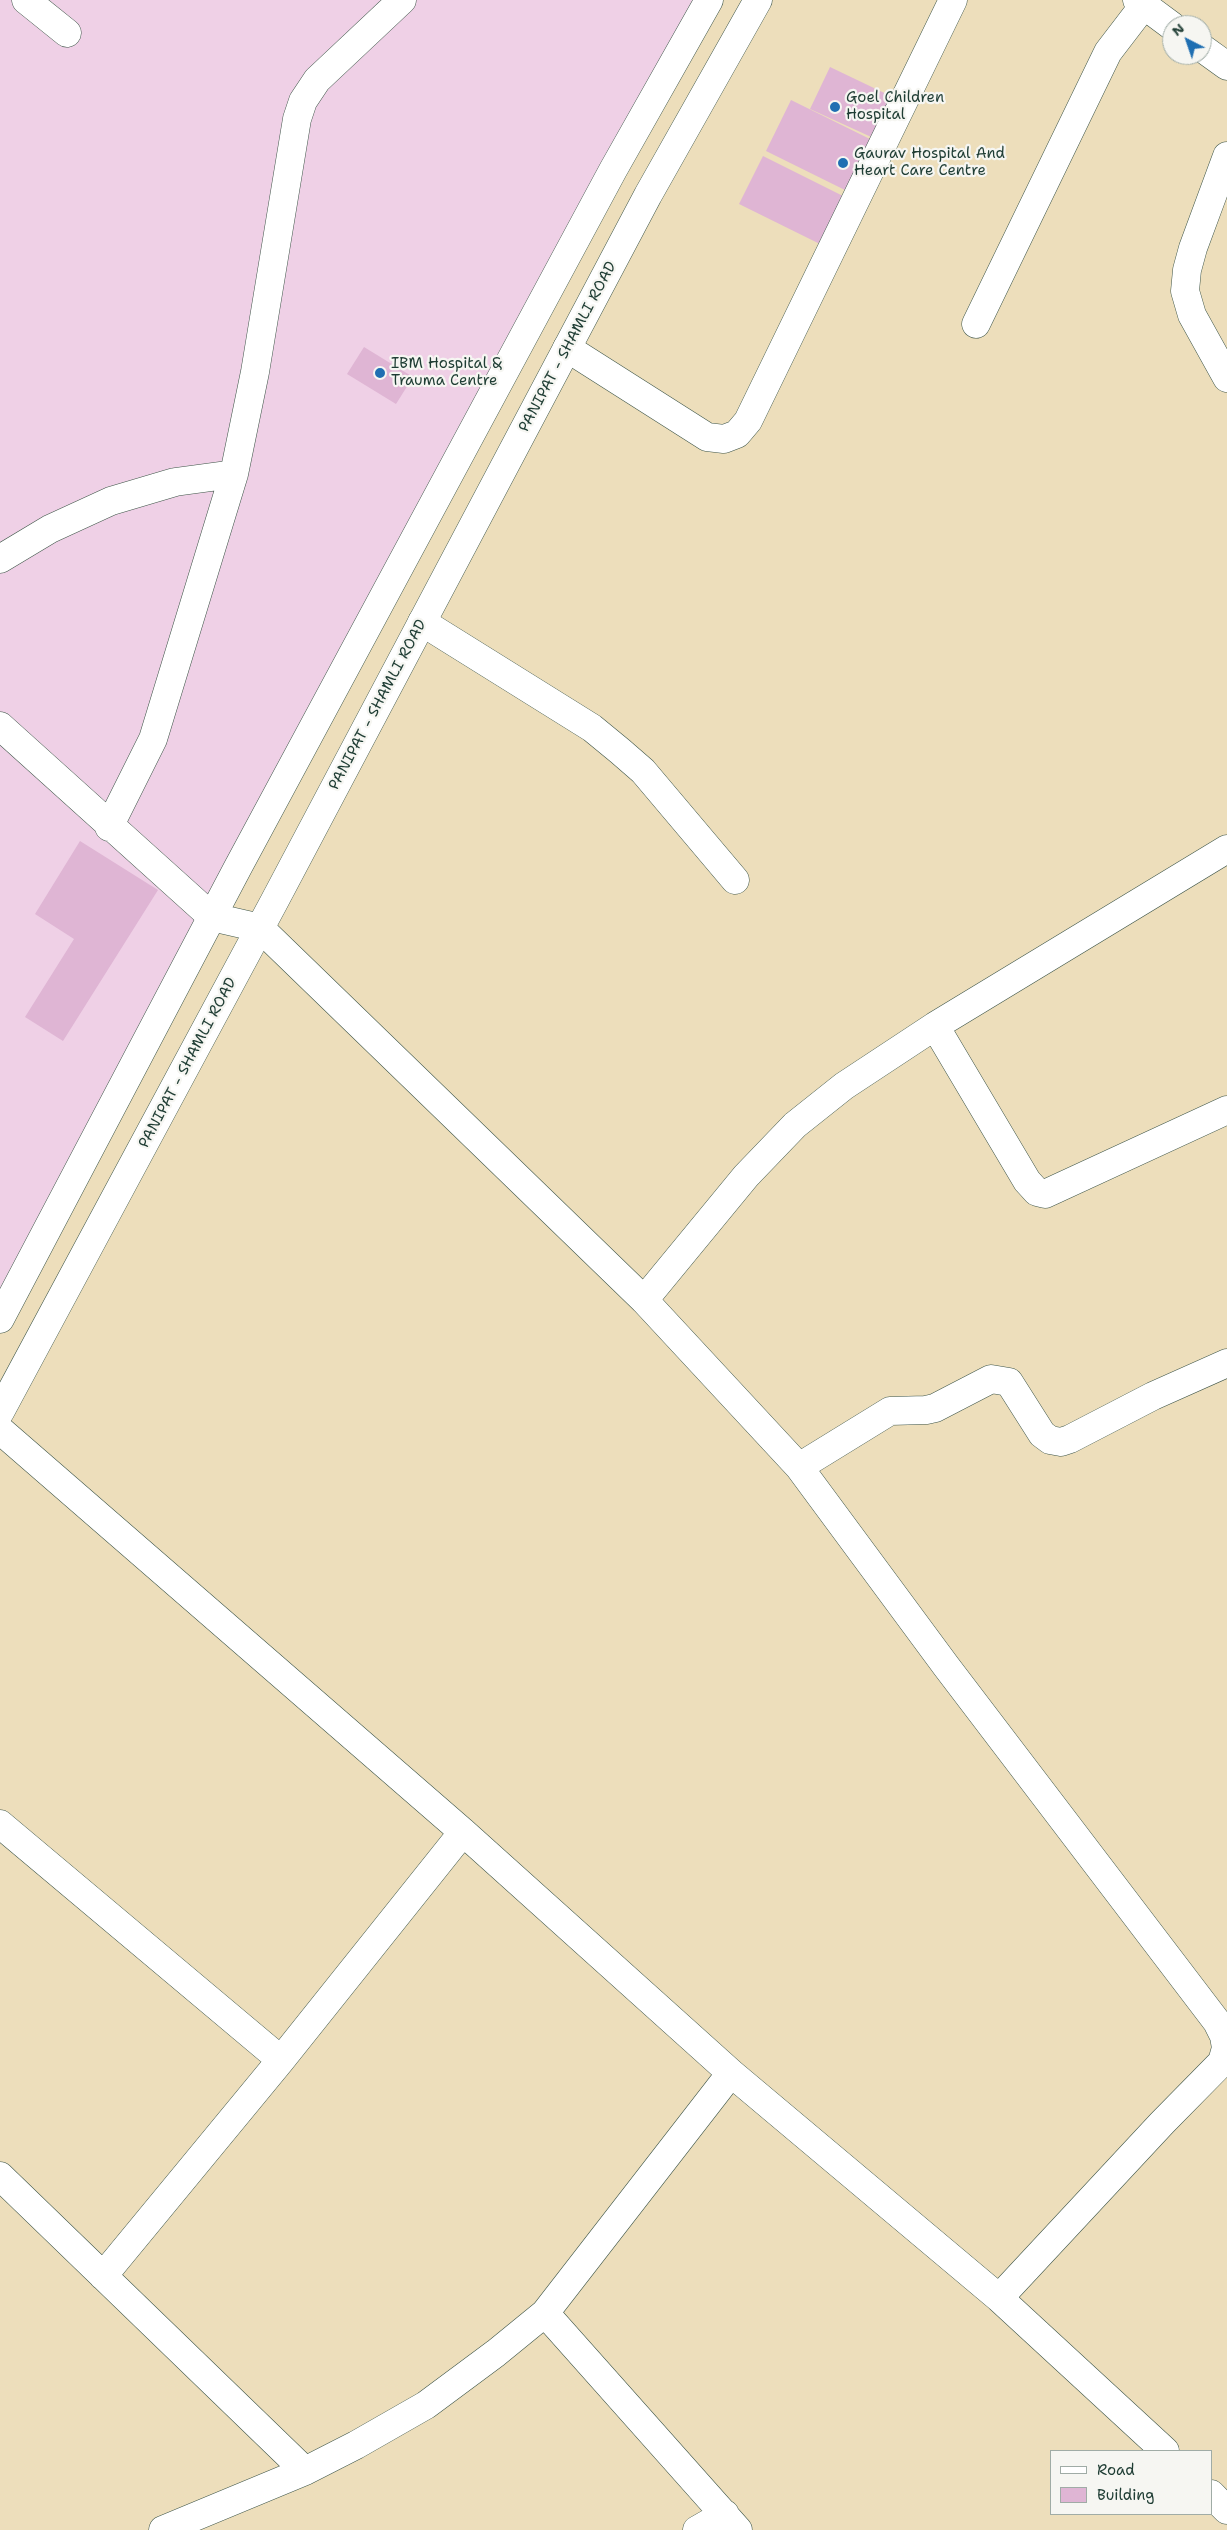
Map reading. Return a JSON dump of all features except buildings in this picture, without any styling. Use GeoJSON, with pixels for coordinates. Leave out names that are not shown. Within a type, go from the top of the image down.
{"type":"FeatureCollection","features":[{"type":"Feature","properties":{"kind":"main road"},"geometry":{"type":"LineString","coordinates":[[26,0],[67,33]]}},
{"type":"Feature","properties":{"kind":"main road"},"geometry":{"type":"LineString","coordinates":[[109,827],[153,739],[234,474],[255,372],[297,118],[303,101],[317,80],[402,0]]}},
{"type":"Feature","properties":{"kind":"main road"},"geometry":{"type":"LineString","coordinates":[[0,1319],[212,917],[613,170],[709,0]]}},
{"type":"Feature","properties":{"kind":"main road","name":"PANIPAT - SHAMLI ROAD"},"geometry":{"type":"LineString","coordinates":[[0,1412],[260,928],[648,195],[758,0]]}},
{"type":"Feature","properties":{"kind":"main road"},"geometry":{"type":"LineString","coordinates":[[567,348],[708,437],[724,439],[737,434],[748,421],[953,0]]}},
{"type":"Feature","properties":{"kind":"main road"},"geometry":{"type":"LineString","coordinates":[[976,324],[1108,52],[1140,3],[1162,19]]}},
{"type":"Feature","properties":{"kind":"main road"},"geometry":{"type":"LineString","coordinates":[[1212,55],[1227,66]]}},
{"type":"Feature","properties":{"kind":"main road"},"geometry":{"type":"LineString","coordinates":[[1227,156],[1193,248],[1185,291],[1192,315],[1227,378]]}},
{"type":"Feature","properties":{"kind":"main road"},"geometry":{"type":"LineString","coordinates":[[0,560],[50,529],[111,501],[176,482],[234,474]]}},
{"type":"Feature","properties":{"kind":"main road"},"geometry":{"type":"LineString","coordinates":[[422,622],[592,728],[620,751],[642,772],[735,880]]}},
{"type":"Feature","properties":{"kind":"main road"},"geometry":{"type":"LineString","coordinates":[[0,726],[109,827],[212,917],[260,928],[644,1300],[799,1467],[946,1666],[1217,2022],[1224,2036],[1226,2048],[1222,2062],[1162,2123],[999,2298]]}},
{"type":"Feature","properties":{"kind":"main road"},"geometry":{"type":"LineString","coordinates":[[644,1300],[746,1176],[795,1125],[844,1086],[934,1026],[1227,849]]}},
{"type":"Feature","properties":{"kind":"main road"},"geometry":{"type":"LineString","coordinates":[[934,1026],[1027,1181],[1037,1192],[1044,1194],[1227,1110]]}},
{"type":"Feature","properties":{"kind":"main road"},"geometry":{"type":"LineString","coordinates":[[799,1467],[890,1411],[935,1408],[980,1383],[992,1379],[1009,1382],[1042,1434],[1050,1440],[1061,1442],[1070,1440],[1153,1396],[1227,1363]]}},
{"type":"Feature","properties":{"kind":"main road"},"geometry":{"type":"LineString","coordinates":[[0,1430],[464,1832],[731,2073],[999,2298],[1164,2450]]}},
{"type":"Feature","properties":{"kind":"main road"},"geometry":{"type":"LineString","coordinates":[[0,1824],[281,2060]]}},
{"type":"Feature","properties":{"kind":"main road"},"geometry":{"type":"LineString","coordinates":[[103,2276],[281,2060],[464,1832]]}},
{"type":"Feature","properties":{"kind":"main road"},"geometry":{"type":"LineString","coordinates":[[174,2528],[305,2471],[356,2445],[426,2405],[496,2353],[545,2313],[731,2073]]}},
{"type":"Feature","properties":{"kind":"main road"},"geometry":{"type":"LineString","coordinates":[[0,2176],[305,2471]]}},
{"type":"Feature","properties":{"kind":"main road"},"geometry":{"type":"LineString","coordinates":[[545,2313],[731,2522],[697,2530]]}},
{"type":"Feature","properties":{"kind":"main road"},"geometry":{"type":"LineString","coordinates":[[1212,2495],[1227,2510]]}},
{"type":"Feature","properties":{"kind":"shaded area"},"geometry":{"type":"Polygon","coordinates":[[[0,0],[716,0],[0,1321],[0,0]]]}},
{"type":"Feature","properties":{"kind":"place","name":"Goel Children Hospital"},"geometry":{"type":"Point","coordinates":[835,107]}},
{"type":"Feature","properties":{"kind":"place","name":"Gaurav Hospital And Heart Care Centre"},"geometry":{"type":"Point","coordinates":[843,163]}},
{"type":"Feature","properties":{"kind":"place","name":"IBM Hospital & Trauma Centre"},"geometry":{"type":"Point","coordinates":[380,373]}}]}
